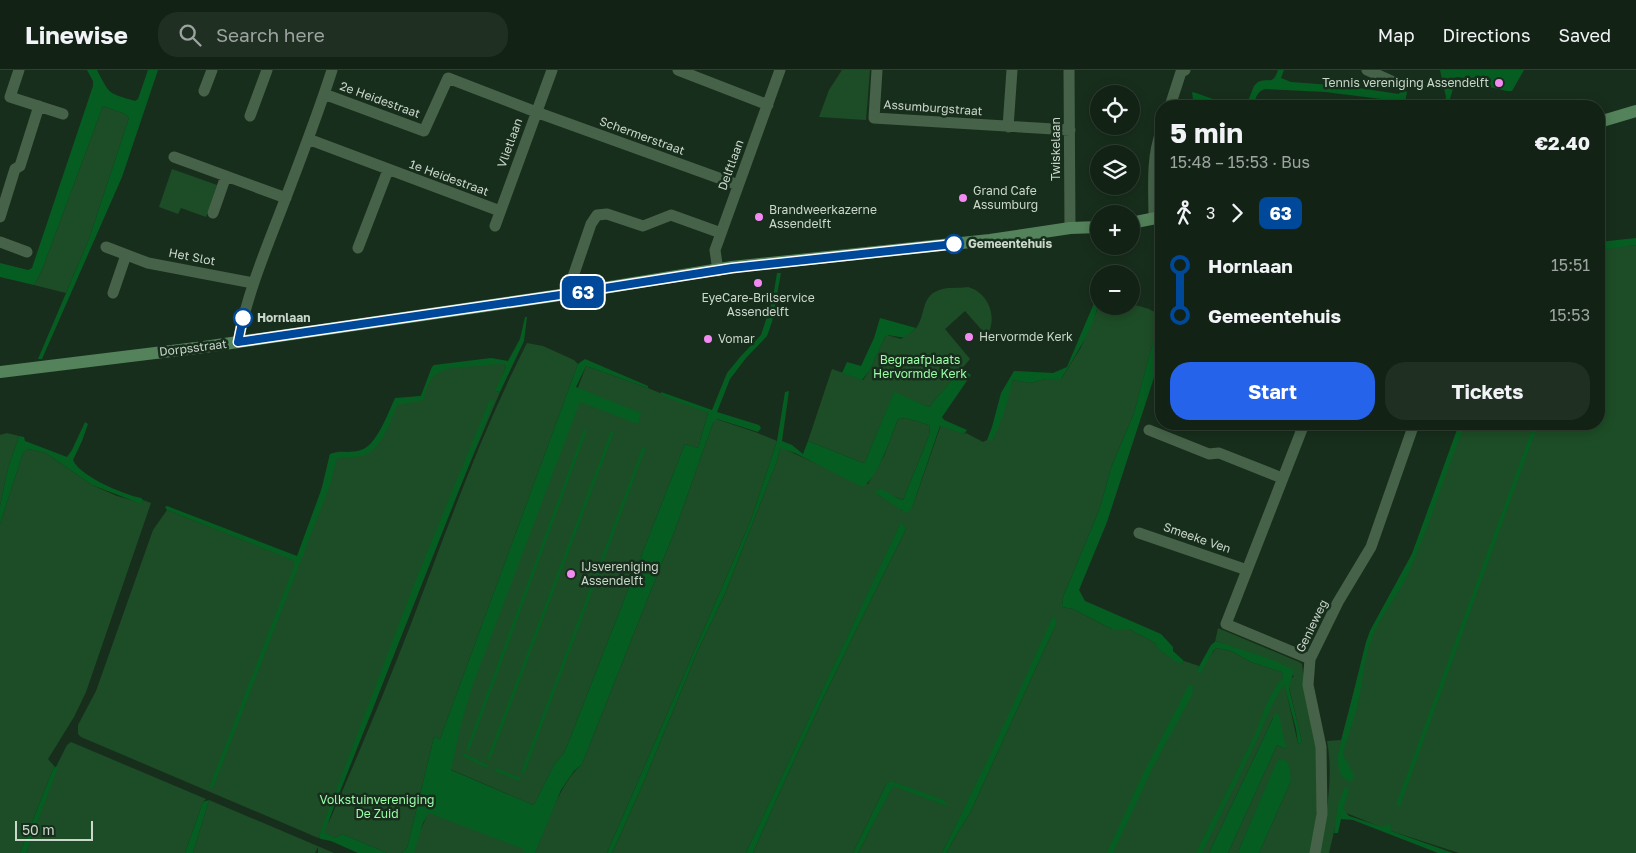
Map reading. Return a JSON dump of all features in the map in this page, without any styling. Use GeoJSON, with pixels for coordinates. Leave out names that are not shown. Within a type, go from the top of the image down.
{"type":"FeatureCollection","features":[{"type":"Feature","properties":{"kind":"street"},"geometry":{"type":"LineString","coordinates":[[19,70],[10,97],[63,114]]}},
{"type":"Feature","properties":{"kind":"street"},"geometry":{"type":"LineString","coordinates":[[204,91],[212,70]]}},
{"type":"Feature","properties":{"kind":"street"},"geometry":{"type":"LineString","coordinates":[[250,116],[266,70]]}},
{"type":"Feature","properties":{"kind":"street"},"geometry":{"type":"LineString","coordinates":[[238,342],[253,283],[332,70]]}},
{"type":"Feature","properties":{"kind":"street","name":"Vlietlaan"},"geometry":{"type":"LineString","coordinates":[[495,226],[552,70]]}},
{"type":"Feature","properties":{"kind":"street"},"geometry":{"type":"LineString","coordinates":[[678,70],[768,105]]}},
{"type":"Feature","properties":{"kind":"street","name":"Delftlaan"},"geometry":{"type":"LineString","coordinates":[[718,270],[715,250],[720,233],[780,70]]}},
{"type":"Feature","properties":{"kind":"street","name":"Assumburgstraat"},"geometry":{"type":"LineString","coordinates":[[877,70],[874,118],[1070,130]]}},
{"type":"Feature","properties":{"kind":"street"},"geometry":{"type":"LineString","coordinates":[[1008,127],[1012,70]]}},
{"type":"Feature","properties":{"kind":"street","name":"Twiskelaan"},"geometry":{"type":"LineString","coordinates":[[1069,70],[1070,228]]}},
{"type":"Feature","properties":{"kind":"street"},"geometry":{"type":"LineString","coordinates":[[1367,70],[1398,84]]}},
{"type":"Feature","properties":{"kind":"street"},"geometry":{"type":"LineString","coordinates":[[1172,100],[1181,71]]}},
{"type":"Feature","properties":{"kind":"street","name":"2e Heidestraat"},"geometry":{"type":"LineString","coordinates":[[324,94],[424,131],[448,78],[536,112]]}},
{"type":"Feature","properties":{"kind":"street"},"geometry":{"type":"LineString","coordinates":[[0,217],[16,170],[20,166],[39,106]]}},
{"type":"Feature","properties":{"kind":"street"},"geometry":{"type":"LineString","coordinates":[[1605,120],[1636,111]]}},
{"type":"Feature","properties":{"kind":"street","name":"Schermerstraat"},"geometry":{"type":"LineString","coordinates":[[536,112],[738,185]]}},
{"type":"Feature","properties":{"kind":"street","name":"1e Heidestraat"},"geometry":{"type":"LineString","coordinates":[[308,139],[500,211]]}},
{"type":"Feature","properties":{"kind":"street"},"geometry":{"type":"LineString","coordinates":[[1155,153],[1155,175]]}},
{"type":"Feature","properties":{"kind":"street"},"geometry":{"type":"LineString","coordinates":[[174,157],[286,198]]}},
{"type":"Feature","properties":{"kind":"street"},"geometry":{"type":"LineString","coordinates":[[358,248],[388,170]]}},
{"type":"Feature","properties":{"kind":"street"},"geometry":{"type":"LineString","coordinates":[[213,213],[226,176]]}},
{"type":"Feature","properties":{"kind":"street"},"geometry":{"type":"LineString","coordinates":[[567,294],[591,224],[597,215],[607,214],[643,226],[671,215],[720,233]]}},
{"type":"Feature","properties":{"kind":"street"},"geometry":{"type":"LineString","coordinates":[[1140,221],[1155,218]]}},
{"type":"Feature","properties":{"kind":"street","name":"Dorpsstraat"},"geometry":{"type":"LineString","coordinates":[[0,372],[238,342],[732,268],[990,240],[1070,228],[1090,227]]}},
{"type":"Feature","properties":{"kind":"street"},"geometry":{"type":"LineString","coordinates":[[0,242],[27,252]]}},
{"type":"Feature","properties":{"kind":"street","name":"Het Slot"},"geometry":{"type":"LineString","coordinates":[[106,247],[148,263],[253,283]]}},
{"type":"Feature","properties":{"kind":"street"},"geometry":{"type":"LineString","coordinates":[[113,293],[126,254]]}},
{"type":"Feature","properties":{"kind":"street"},"geometry":{"type":"LineString","coordinates":[[1148,430],[1209,454],[1219,453],[1282,478]]}},
{"type":"Feature","properties":{"kind":"street"},"geometry":{"type":"LineString","coordinates":[[1302,430],[1226,624],[1310,659]]}},
{"type":"Feature","properties":{"kind":"street","name":"Genieweg"},"geometry":{"type":"LineString","coordinates":[[1315,853],[1322,814],[1321,747],[1308,685],[1310,659],[1338,602],[1370,548],[1412,430]]}},
{"type":"Feature","properties":{"kind":"street","name":"Smeeke Ven"},"geometry":{"type":"LineString","coordinates":[[1139,532],[1247,570]]}},
{"type":"Feature","properties":{"kind":"green space"},"geometry":{"type":"Polygon","coordinates":[[[842,70],[870,70],[866,120],[819,117],[829,90],[842,70]]]}},
{"type":"Feature","properties":{"kind":"green space"},"geometry":{"type":"Polygon","coordinates":[[[103,106],[125,114],[129,118],[89,239],[66,293],[34,285],[42,270],[103,106]]]}},
{"type":"Feature","properties":{"kind":"green space"},"geometry":{"type":"Polygon","coordinates":[[[172,169],[217,185],[206,217],[181,208],[178,214],[159,207],[172,169]]]}},
{"type":"Feature","properties":{"kind":"green space"},"geometry":{"type":"Polygon","coordinates":[[[1636,245],[1636,853],[1459,853],[1388,830],[1339,810],[1329,853],[1320,853],[1327,811],[1330,769],[1327,741],[1341,740],[1370,631],[1412,554],[1458,430],[1605,430],[1606,248],[1636,245]]]}},
{"type":"Feature","properties":{"kind":"green space","name":"Begraafplaats Hervormde Kerk"},"geometry":{"type":"Polygon","coordinates":[[[968,287],[981,295],[990,307],[992,322],[990,329],[987,336],[965,311],[945,329],[970,359],[929,407],[894,393],[863,463],[808,441],[832,369],[863,380],[870,370],[885,337],[887,335],[901,339],[916,328],[920,322],[926,302],[932,294],[945,289],[968,287]]]}},
{"type":"Feature","properties":{"kind":"green space"},"geometry":{"type":"Polygon","coordinates":[[[1140,306],[1155,313],[1155,336],[1134,413],[1111,468],[1100,508],[1063,597],[1062,607],[1073,609],[1112,629],[1129,629],[1155,643],[1158,649],[1182,664],[1184,661],[1199,666],[1197,672],[1217,648],[1231,651],[1251,662],[1282,672],[1298,744],[1302,742],[1289,687],[1294,676],[1217,641],[1215,642],[1218,628],[1302,664],[1306,698],[1316,736],[1317,810],[1311,853],[1259,853],[1291,781],[1279,759],[1238,852],[1240,853],[1228,853],[1277,745],[1286,749],[1273,718],[1209,853],[947,853],[970,813],[1056,624],[942,853],[858,853],[893,785],[946,806],[894,782],[886,785],[853,853],[753,853],[808,730],[906,529],[901,523],[746,853],[612,853],[643,784],[698,650],[724,596],[777,461],[780,447],[868,484],[884,456],[898,419],[906,418],[929,425],[929,436],[903,500],[893,496],[877,494],[899,507],[902,511],[912,508],[941,425],[964,434],[966,433],[983,442],[993,440],[1013,380],[1030,383],[1046,379],[1061,379],[1080,349],[1095,315],[1140,315],[1140,306]]]}},
{"type":"Feature","properties":{"kind":"green space","name":"Volkstuinvereniging De Zuid"},"geometry":{"type":"Polygon","coordinates":[[[527,343],[543,346],[574,360],[578,364],[440,739],[434,737],[407,848],[402,853],[387,853],[342,834],[335,838],[321,831],[319,838],[316,837],[81,737],[78,734],[78,725],[96,691],[153,530],[167,510],[293,560],[295,563],[319,499],[330,454],[361,451],[374,442],[383,429],[396,399],[421,396],[432,367],[492,359],[504,364],[506,367],[496,391],[500,392],[437,541],[372,711],[336,798],[328,824],[391,674],[480,446],[527,343]]]}},
{"type":"Feature","properties":{"kind":"green space","name":"IJsvereniging Assendelft"},"geometry":{"type":"Polygon","coordinates":[[[586,366],[648,388],[708,413],[698,448],[685,444],[564,753],[555,763],[533,805],[438,764],[586,366]]]}},
{"type":"Feature","properties":{"kind":"green space"},"geometry":{"type":"Polygon","coordinates":[[[716,419],[777,441],[751,520],[607,853],[535,853],[560,794],[574,772],[582,764],[675,530],[716,419]]]}},
{"type":"Feature","properties":{"kind":"green space"},"geometry":{"type":"Polygon","coordinates":[[[7,433],[19,436],[8,468],[0,506],[0,435],[7,433]]]}},
{"type":"Feature","properties":{"kind":"green space"},"geometry":{"type":"Polygon","coordinates":[[[28,449],[46,453],[92,485],[117,496],[142,503],[143,500],[151,503],[86,692],[74,717],[48,759],[55,767],[20,853],[0,853],[0,524],[23,453],[28,449]]]}},
{"type":"Feature","properties":{"kind":"green space"},"geometry":{"type":"Polygon","coordinates":[[[71,742],[206,799],[203,802],[185,853],[26,853],[57,765],[67,745],[71,742]]]}},
{"type":"Feature","properties":{"kind":"green space"},"geometry":{"type":"Polygon","coordinates":[[[209,800],[334,853],[318,853],[318,847],[315,853],[193,853],[209,800]]]}},
{"type":"Feature","properties":{"kind":"green space"},"geometry":{"type":"Polygon","coordinates":[[[431,807],[530,847],[528,853],[410,853],[431,807]]]}},
{"type":"Feature","properties":{"kind":"shaded area"},"geometry":{"type":"Polygon","coordinates":[[[87,70],[97,70],[111,92],[135,101],[138,99],[148,70],[158,70],[122,177],[42,359],[38,359],[89,239],[129,118],[125,114],[103,106],[42,270],[34,285],[0,277],[0,263],[28,270],[32,268],[93,86],[93,81],[87,70]]]}},
{"type":"Feature","properties":{"kind":"shaded area"},"geometry":{"type":"Polygon","coordinates":[[[1278,70],[1284,70],[1281,78],[1291,82],[1345,86],[1399,94],[1402,89],[1407,92],[1405,100],[1389,100],[1325,92],[1265,89],[1258,93],[1256,100],[1248,100],[1254,86],[1258,82],[1272,80],[1278,70]]]}},
{"type":"Feature","properties":{"kind":"shaded area"},"geometry":{"type":"Polygon","coordinates":[[[1440,70],[1524,70],[1512,91],[1463,81],[1464,78],[1457,77],[1450,100],[1445,100],[1440,70]]]}},
{"type":"Feature","properties":{"kind":"shaded area"},"geometry":{"type":"Polygon","coordinates":[[[1192,92],[1215,100],[1193,100],[1192,92]]]}},
{"type":"Feature","properties":{"kind":"shaded area"},"geometry":{"type":"Polygon","coordinates":[[[1636,238],[1636,245],[1606,249],[1605,251],[1605,241],[1636,238]]]}},
{"type":"Feature","properties":{"kind":"shaded area"},"geometry":{"type":"Polygon","coordinates":[[[777,273],[781,273],[772,322],[767,336],[746,358],[730,379],[717,412],[759,425],[761,428],[758,432],[717,419],[713,423],[675,530],[582,764],[574,771],[561,790],[535,853],[525,853],[523,849],[429,813],[423,823],[414,853],[402,853],[407,848],[434,737],[440,739],[578,364],[585,359],[648,386],[648,388],[586,366],[576,387],[641,413],[638,424],[580,402],[472,687],[461,724],[451,770],[533,805],[555,763],[564,753],[685,444],[698,448],[708,413],[661,395],[661,392],[712,410],[727,373],[761,335],[773,298],[777,273]]]}},
{"type":"Feature","properties":{"kind":"shaded area"},"geometry":{"type":"Polygon","coordinates":[[[1090,313],[1090,315],[1095,315],[1079,350],[1061,379],[1046,379],[1030,383],[1013,380],[1003,416],[993,440],[987,440],[1001,393],[1014,371],[1053,373],[1067,367],[1090,313]]]}},
{"type":"Feature","properties":{"kind":"shaded area"},"geometry":{"type":"Polygon","coordinates":[[[525,317],[527,317],[524,341],[500,392],[495,391],[506,367],[504,364],[457,367],[441,371],[430,381],[424,400],[397,405],[377,446],[363,456],[337,458],[330,485],[213,788],[209,788],[295,564],[292,560],[167,510],[165,507],[167,506],[297,556],[323,485],[330,454],[358,451],[367,447],[381,428],[395,398],[421,396],[434,365],[491,358],[508,361],[520,339],[525,317]]]}},
{"type":"Feature","properties":{"kind":"shaded area"},"geometry":{"type":"Polygon","coordinates":[[[880,318],[916,328],[904,337],[888,335],[885,337],[870,370],[862,380],[842,373],[847,362],[861,366],[874,338],[880,318]]]}},
{"type":"Feature","properties":{"kind":"shaded area"},"geometry":{"type":"Polygon","coordinates":[[[1155,335],[1155,374],[1107,522],[1079,590],[1085,601],[1161,634],[1173,647],[1173,651],[1184,661],[1182,664],[1158,649],[1155,643],[1129,629],[1112,629],[1073,609],[1062,607],[1063,597],[1100,508],[1111,468],[1134,413],[1155,335]]]}},
{"type":"Feature","properties":{"kind":"shaded area"},"geometry":{"type":"Polygon","coordinates":[[[962,368],[971,375],[942,417],[944,420],[967,430],[964,434],[940,426],[912,508],[906,513],[875,491],[880,489],[903,500],[929,436],[929,425],[906,418],[898,419],[879,466],[868,482],[862,487],[795,453],[780,448],[777,461],[724,596],[698,650],[643,784],[612,853],[607,853],[751,520],[777,441],[785,392],[789,391],[782,441],[792,445],[803,454],[808,441],[863,463],[894,392],[929,407],[962,368]]]}},
{"type":"Feature","properties":{"kind":"shaded area"},"geometry":{"type":"Polygon","coordinates":[[[495,399],[324,832],[335,838],[342,834],[387,853],[358,853],[331,841],[319,838],[321,830],[415,582],[489,402],[495,399]]]}},
{"type":"Feature","properties":{"kind":"shaded area"},"geometry":{"type":"Polygon","coordinates":[[[85,422],[88,424],[73,460],[77,466],[103,484],[141,498],[143,500],[142,503],[92,485],[46,453],[28,449],[23,453],[0,524],[0,506],[8,468],[19,436],[24,437],[25,441],[67,457],[85,422]]]}},
{"type":"Feature","properties":{"kind":"shaded area"},"geometry":{"type":"Polygon","coordinates":[[[1457,430],[1463,430],[1408,574],[1371,639],[1357,708],[1343,755],[1354,775],[1352,782],[1348,781],[1340,772],[1338,755],[1366,642],[1370,631],[1412,554],[1457,430]]]}},
{"type":"Feature","properties":{"kind":"shaded area"},"geometry":{"type":"Polygon","coordinates":[[[1532,430],[1536,430],[1400,806],[1396,805],[1532,430]]]}},
{"type":"Feature","properties":{"kind":"shaded area"},"geometry":{"type":"Polygon","coordinates":[[[901,522],[906,529],[808,730],[753,853],[746,853],[901,522]]]}},
{"type":"Feature","properties":{"kind":"shaded area"},"geometry":{"type":"Polygon","coordinates":[[[1055,616],[1056,624],[970,813],[947,853],[942,853],[991,753],[1051,621],[1055,616]]]}},
{"type":"Feature","properties":{"kind":"shaded area"},"geometry":{"type":"Polygon","coordinates":[[[1216,641],[1273,660],[1294,670],[1289,688],[1302,742],[1298,744],[1284,684],[1273,703],[1202,853],[1196,853],[1247,751],[1270,698],[1283,678],[1282,672],[1251,662],[1231,651],[1217,648],[1213,651],[1201,673],[1196,672],[1211,645],[1216,641]]]}},
{"type":"Feature","properties":{"kind":"shaded area"},"geometry":{"type":"Polygon","coordinates":[[[1189,685],[1193,685],[1192,695],[1154,765],[1113,853],[1107,853],[1142,776],[1189,685]]]}},
{"type":"Feature","properties":{"kind":"shaded area"},"geometry":{"type":"Polygon","coordinates":[[[1275,714],[1279,715],[1286,749],[1277,745],[1228,853],[1209,853],[1275,714]]]}},
{"type":"Feature","properties":{"kind":"shaded area"},"geometry":{"type":"Polygon","coordinates":[[[1278,759],[1286,761],[1289,766],[1291,781],[1259,853],[1240,853],[1238,852],[1278,759]]]}},
{"type":"Feature","properties":{"kind":"shaded area"},"geometry":{"type":"Polygon","coordinates":[[[59,764],[26,853],[20,853],[53,769],[59,764]]]}},
{"type":"Feature","properties":{"kind":"shaded area"},"geometry":{"type":"Polygon","coordinates":[[[889,782],[894,782],[943,800],[947,803],[946,806],[893,786],[858,853],[853,853],[886,785],[889,782]]]}},
{"type":"Feature","properties":{"kind":"shaded area"},"geometry":{"type":"Polygon","coordinates":[[[1345,787],[1349,790],[1343,809],[1349,816],[1382,827],[1390,823],[1391,831],[1453,853],[1438,853],[1353,820],[1341,819],[1338,833],[1334,833],[1338,805],[1345,787]]]}},
{"type":"Feature","properties":{"kind":"shaded area"},"geometry":{"type":"Polygon","coordinates":[[[209,800],[193,853],[185,853],[203,802],[209,800]]]}},
{"type":"Feature","properties":{"kind":"waterway"},"geometry":{"type":"LineString","coordinates":[[468,749],[585,431]]}},
{"type":"Feature","properties":{"kind":"waterway"},"geometry":{"type":"LineString","coordinates":[[489,758],[612,433]]}},
{"type":"Feature","properties":{"kind":"waterway"},"geometry":{"type":"LineString","coordinates":[[523,772],[644,448]]}},
{"type":"Feature","properties":{"kind":"waterway"},"geometry":{"type":"LineString","coordinates":[[464,755],[486,766]]}},
{"type":"Feature","properties":{"kind":"waterway"},"geometry":{"type":"LineString","coordinates":[[496,770],[519,779]]}},
{"type":"Feature","properties":{"kind":"bus line","name":"63"},"geometry":{"type":"LineString","coordinates":[[243,318],[238,342],[732,268],[954,244]]}},
{"type":"Feature","properties":{"kind":"place","name":"Tennis vereniging Assendelft"},"geometry":{"type":"Point","coordinates":[1499,83]}},
{"type":"Feature","properties":{"kind":"place","name":"Grand Cafe Assumburg"},"geometry":{"type":"Point","coordinates":[963,198]}},
{"type":"Feature","properties":{"kind":"place","name":"Brandweerkazerne Assendelft"},"geometry":{"type":"Point","coordinates":[759,217]}},
{"type":"Feature","properties":{"kind":"place","name":"Gemeentehuis"},"geometry":{"type":"Point","coordinates":[954,244]}},
{"type":"Feature","properties":{"kind":"place","name":"EyeCare-Brilservice Assendelft"},"geometry":{"type":"Point","coordinates":[758,283]}},
{"type":"Feature","properties":{"kind":"place","name":"Hornlaan"},"geometry":{"type":"Point","coordinates":[243,318]}},
{"type":"Feature","properties":{"kind":"place","name":"Hervormde Kerk"},"geometry":{"type":"Point","coordinates":[969,337]}},
{"type":"Feature","properties":{"kind":"place","name":"Vomar"},"geometry":{"type":"Point","coordinates":[708,339]}},
{"type":"Feature","properties":{"kind":"place","name":"IJsvereniging Assendelft"},"geometry":{"type":"Point","coordinates":[571,574]}}]}
